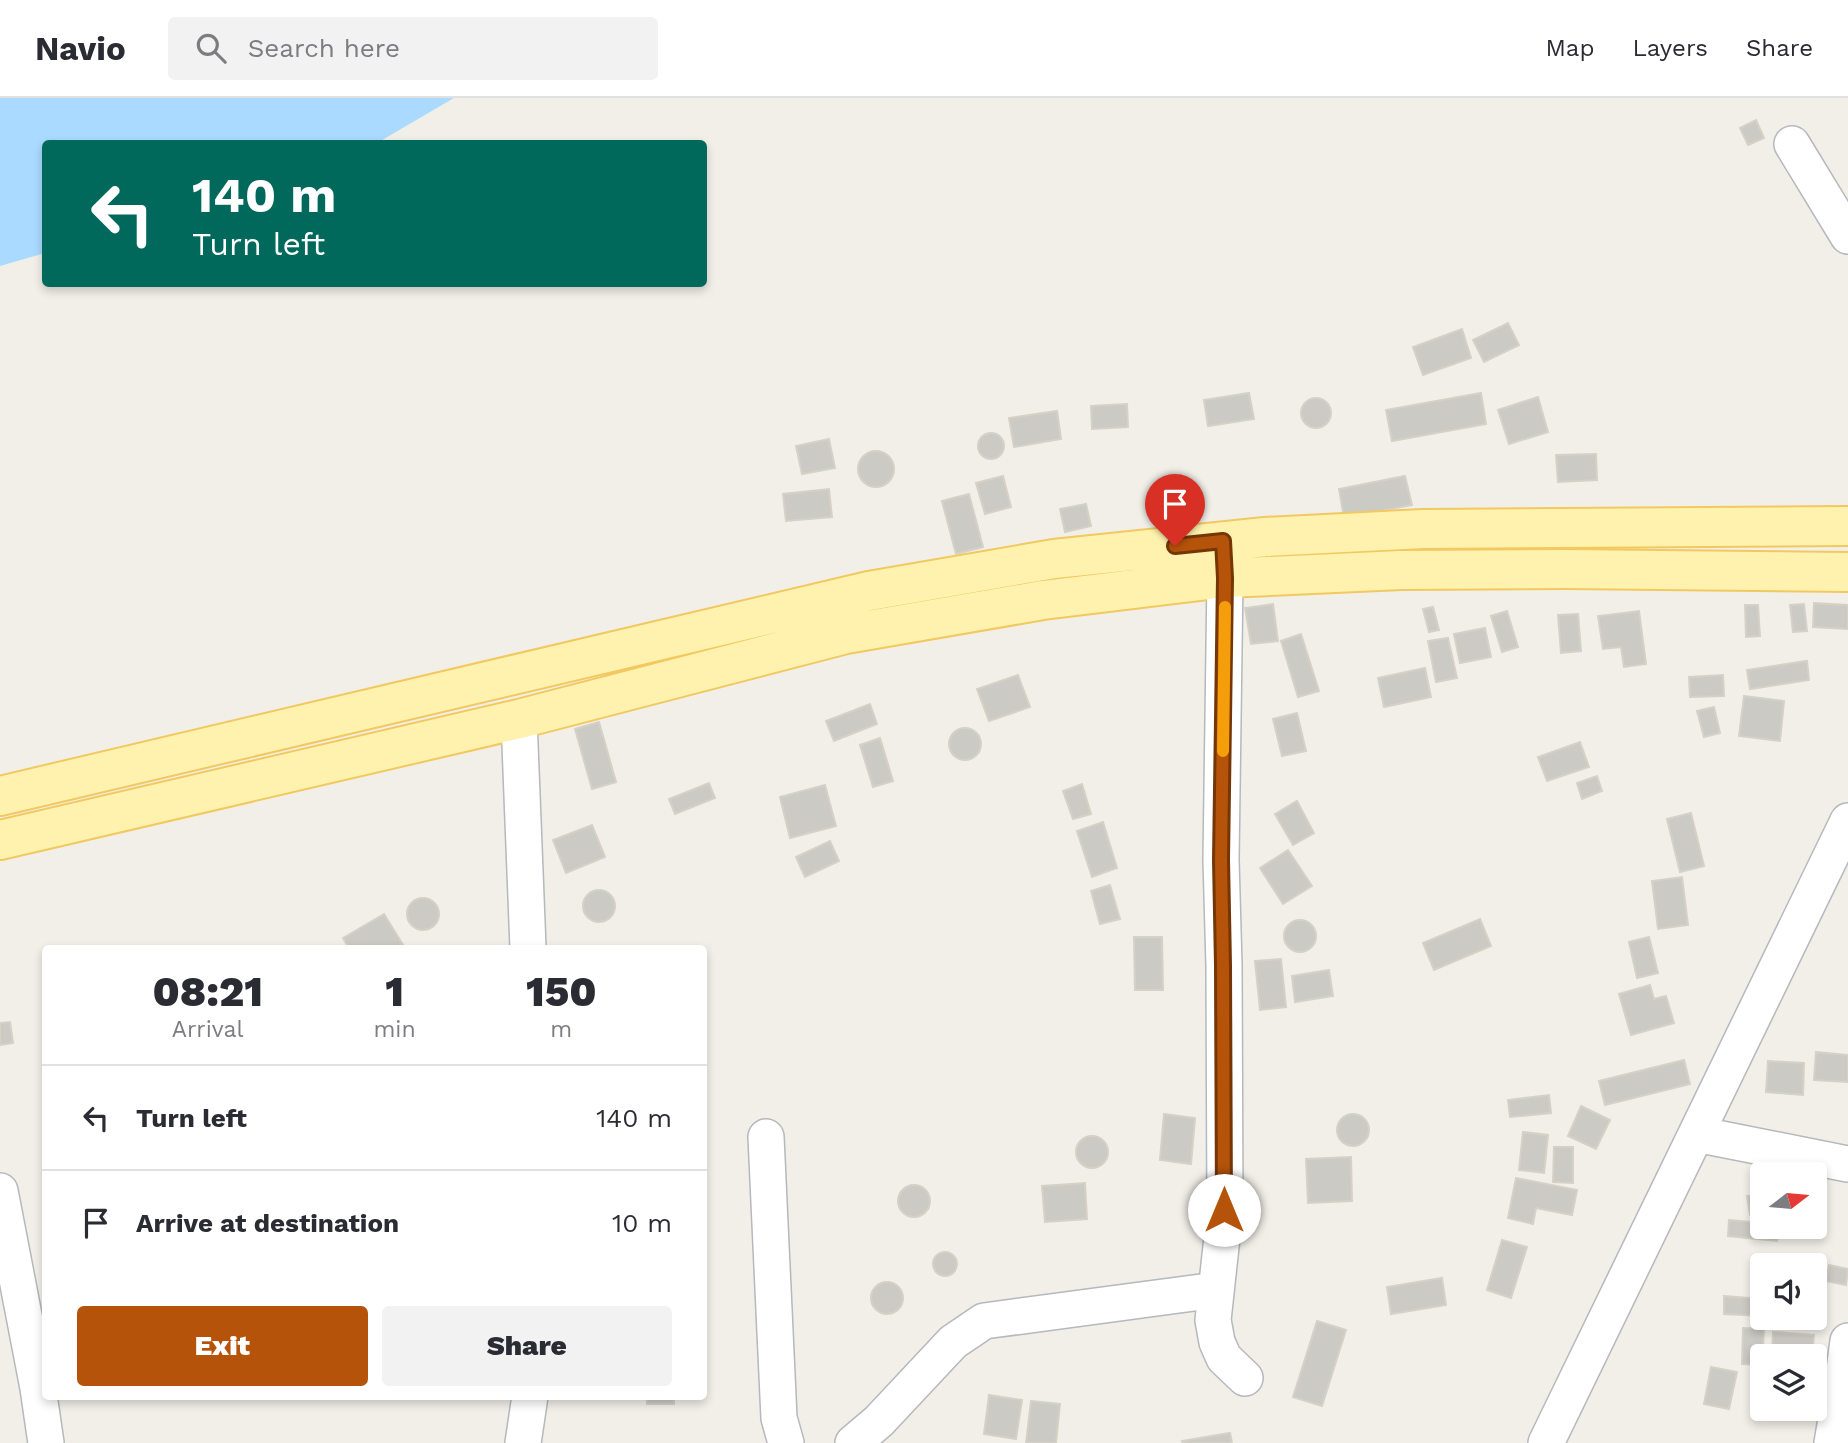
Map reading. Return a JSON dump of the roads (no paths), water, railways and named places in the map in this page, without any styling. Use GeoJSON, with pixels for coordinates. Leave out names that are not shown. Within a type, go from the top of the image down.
{"type":"FeatureCollection","features":[{"type":"Feature","properties":{"kind":"main road"},"geometry":{"type":"LineString","coordinates":[[0,840],[519,719],[846,634],[1043,600],[1224,559],[1265,537],[1423,529],[1848,526]]}},
{"type":"Feature","properties":{"kind":"main road"},"geometry":{"type":"LineString","coordinates":[[0,796],[869,591],[1054,559],[1224,559],[1401,570],[1848,572]]}},
{"type":"Feature","properties":{"kind":"street"},"geometry":{"type":"LineString","coordinates":[[1792,144],[1848,236]]}},
{"type":"Feature","properties":{"kind":"street"},"geometry":{"type":"LineString","coordinates":[[1224,559],[1221,860],[1224,1210],[1213,1320],[1217,1342],[1224,1358],[1245,1378]]}},
{"type":"Feature","properties":{"kind":"street"},"geometry":{"type":"LineString","coordinates":[[519,719],[528,945]]}},
{"type":"Feature","properties":{"kind":"street"},"geometry":{"type":"LineString","coordinates":[[1546,1443],[1848,821]]}},
{"type":"Feature","properties":{"kind":"street"},"geometry":{"type":"LineString","coordinates":[[1696,1134],[1848,1164]]}},
{"type":"Feature","properties":{"kind":"street"},"geometry":{"type":"LineString","coordinates":[[766,1137],[779,1418],[786,1443]]}},
{"type":"Feature","properties":{"kind":"street"},"geometry":{"type":"LineString","coordinates":[[0,1191],[46,1443]]}},
{"type":"Feature","properties":{"kind":"street"},"geometry":{"type":"LineString","coordinates":[[853,1443],[879,1421],[953,1342],[984,1321],[1216,1290]]}},
{"type":"Feature","properties":{"kind":"street"},"geometry":{"type":"LineString","coordinates":[[1832,1443],[1848,1341]]}},
{"type":"Feature","properties":{"kind":"street"},"geometry":{"type":"LineString","coordinates":[[523,1443],[529,1400]]}},
{"type":"Feature","properties":{"kind":"water"},"geometry":{"type":"Polygon","coordinates":[[[0,98],[454,98],[382,140],[42,140],[42,254],[0,266],[0,98]]]}}]}
